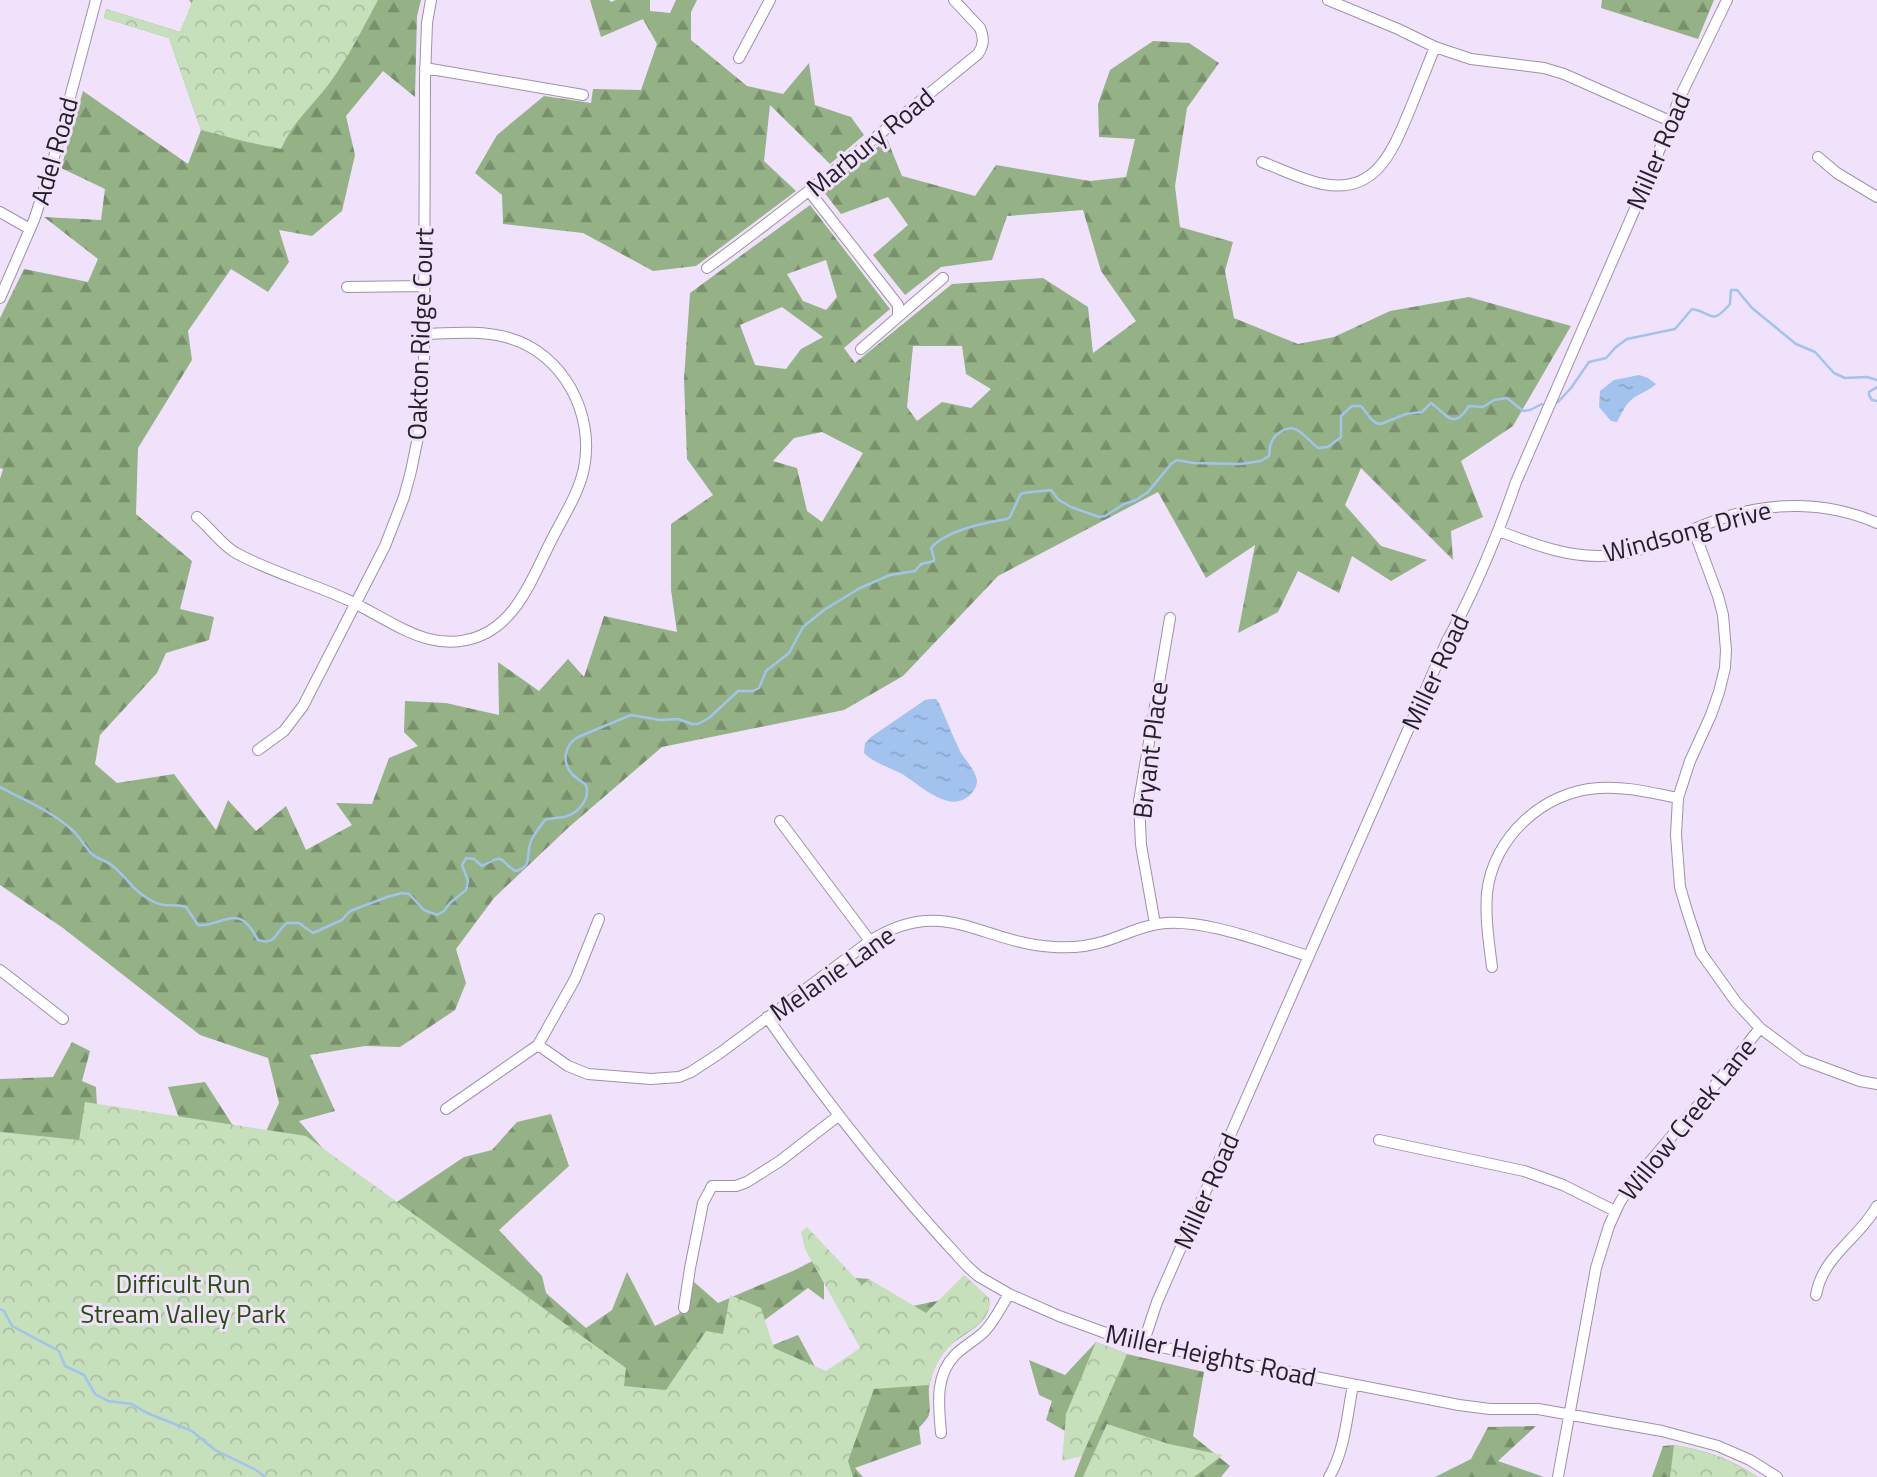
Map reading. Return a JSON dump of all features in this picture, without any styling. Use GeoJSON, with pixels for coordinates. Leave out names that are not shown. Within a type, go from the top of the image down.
{"type":"FeatureCollection","features":[{"type":"Feature","properties":{"kind":"street","name":"Adel Road"},"geometry":{"type":"LineString","coordinates":[[0,298],[30,229],[50,172],[96,0]]}},
{"type":"Feature","properties":{"kind":"street","name":"Oakton Ridge Court"},"geometry":{"type":"LineString","coordinates":[[258,750],[284,731],[298,715],[396,522],[411,471],[422,402],[425,334],[425,68],[431,0]]}},
{"type":"Feature","properties":{"kind":"street"},"geometry":{"type":"LineString","coordinates":[[739,58],[770,0]]}},
{"type":"Feature","properties":{"kind":"street","name":"Marbury Road"},"geometry":{"type":"LineString","coordinates":[[708,268],[809,191],[978,54],[982,48],[980,28],[954,0]]}},
{"type":"Feature","properties":{"kind":"street"},"geometry":{"type":"LineString","coordinates":[[1328,0],[1435,47],[1481,61],[1524,65],[1564,74],[1670,121]]}},
{"type":"Feature","properties":{"kind":"street","name":"Miller Road"},"geometry":{"type":"LineString","coordinates":[[1143,1344],[1157,1302],[1308,956],[1447,641],[1499,531],[1516,482],[1648,179],[1670,121],[1727,0]]}},
{"type":"Feature","properties":{"kind":"street"},"geometry":{"type":"LineString","coordinates":[[1262,162],[1323,184],[1346,184],[1367,177],[1391,154],[1435,47]]}},
{"type":"Feature","properties":{"kind":"street"},"geometry":{"type":"LineString","coordinates":[[425,68],[583,95]]}},
{"type":"Feature","properties":{"kind":"street"},"geometry":{"type":"LineString","coordinates":[[1818,158],[1877,197]]}},
{"type":"Feature","properties":{"kind":"street"},"geometry":{"type":"LineString","coordinates":[[809,191],[898,305],[898,315]]}},
{"type":"Feature","properties":{"kind":"street"},"geometry":{"type":"LineString","coordinates":[[0,212],[30,229]]}},
{"type":"Feature","properties":{"kind":"street"},"geometry":{"type":"LineString","coordinates":[[861,349],[943,278]]}},
{"type":"Feature","properties":{"kind":"street"},"geometry":{"type":"LineString","coordinates":[[347,286],[425,286]]}},
{"type":"Feature","properties":{"kind":"street"},"geometry":{"type":"LineString","coordinates":[[197,517],[234,552],[356,604],[419,636],[430,640],[455,642],[491,631],[510,615],[520,600],[573,496],[584,468],[586,437],[583,420],[578,403],[563,376],[540,353],[526,344],[497,335],[425,334]]}},
{"type":"Feature","properties":{"kind":"street","name":"Windsong Drive"},"geometry":{"type":"LineString","coordinates":[[1499,531],[1534,545],[1584,556],[1614,555],[1653,546],[1719,519],[1773,507],[1800,505],[1843,511],[1877,523]]}},
{"type":"Feature","properties":{"kind":"street"},"geometry":{"type":"LineString","coordinates":[[1694,530],[1718,596],[1723,615],[1726,650],[1719,692],[1690,761],[1678,798],[1676,835],[1681,887],[1701,953],[1736,1002],[1760,1028],[1803,1060],[1860,1081],[1877,1084]]}},
{"type":"Feature","properties":{"kind":"street","name":"Bryant Place"},"geometry":{"type":"LineString","coordinates":[[1155,924],[1141,845],[1139,801],[1170,618]]}},
{"type":"Feature","properties":{"kind":"street"},"geometry":{"type":"LineString","coordinates":[[1492,967],[1487,930],[1487,890],[1505,845],[1530,814],[1560,797],[1597,788],[1633,790],[1678,798]]}},
{"type":"Feature","properties":{"kind":"street"},"geometry":{"type":"LineString","coordinates":[[780,821],[870,941]]}},
{"type":"Feature","properties":{"kind":"street"},"geometry":{"type":"LineString","coordinates":[[446,1109],[538,1045],[575,979],[599,919]]}},
{"type":"Feature","properties":{"kind":"street","name":"Melanie Lane"},"geometry":{"type":"LineString","coordinates":[[538,1045],[582,1072],[622,1078],[679,1077],[720,1053],[870,941],[894,927],[927,920],[954,923],[1033,945],[1072,948],[1103,942],[1155,924],[1182,923],[1236,934],[1308,956]]}},
{"type":"Feature","properties":{"kind":"street"},"geometry":{"type":"LineString","coordinates":[[0,970],[63,1019]]}},
{"type":"Feature","properties":{"kind":"street","name":"Miller Heights Road"},"geometry":{"type":"LineString","coordinates":[[767,1017],[838,1116],[884,1174],[978,1276],[1009,1294],[1111,1336],[1143,1344],[1467,1407],[1538,1409],[1661,1431],[1706,1442],[1750,1460],[1777,1477]]}},
{"type":"Feature","properties":{"kind":"street","name":"Willow Creek Lane"},"geometry":{"type":"LineString","coordinates":[[1558,1477],[1596,1268],[1615,1211],[1631,1184],[1760,1028]]}},
{"type":"Feature","properties":{"kind":"street"},"geometry":{"type":"LineString","coordinates":[[684,1308],[703,1203],[712,1186],[724,1187],[747,1182],[780,1161],[838,1116]]}},
{"type":"Feature","properties":{"kind":"street"},"geometry":{"type":"LineString","coordinates":[[1379,1140],[1524,1171],[1563,1185],[1615,1211]]}},
{"type":"Feature","properties":{"kind":"street"},"geometry":{"type":"LineString","coordinates":[[1816,1294],[1818,1280],[1824,1270],[1877,1206]]}},
{"type":"Feature","properties":{"kind":"street"},"geometry":{"type":"LineString","coordinates":[[941,1433],[939,1386],[942,1376],[954,1356],[991,1324],[1009,1294]]}},
{"type":"Feature","properties":{"kind":"street"},"geometry":{"type":"LineString","coordinates":[[1329,1477],[1337,1462],[1353,1385]]}},
{"type":"Feature","properties":{"kind":"green space"},"geometry":{"type":"Polygon","coordinates":[[[189,0],[421,0],[417,16],[415,97],[383,71],[346,116],[355,155],[342,211],[312,236],[279,230],[289,262],[268,292],[231,269],[188,331],[192,360],[138,448],[136,514],[192,561],[180,609],[214,617],[209,640],[166,653],[157,673],[100,735],[95,764],[117,783],[174,774],[216,830],[228,800],[256,831],[286,806],[306,850],[352,825],[336,803],[372,804],[389,758],[418,746],[404,732],[405,701],[446,703],[499,715],[498,662],[539,691],[568,659],[584,677],[604,616],[677,632],[671,590],[671,524],[713,495],[687,459],[684,379],[690,293],[810,205],[890,309],[844,348],[855,363],[952,284],[1043,278],[1088,307],[1093,353],[1136,321],[1101,271],[1083,210],[1007,216],[992,260],[941,267],[905,295],[873,255],[908,225],[888,197],[841,214],[823,191],[887,139],[902,176],[975,196],[996,165],[1090,181],[1126,177],[1135,139],[1099,137],[1098,104],[1110,70],[1153,41],[1189,43],[1219,63],[1187,108],[1175,186],[1180,227],[1233,242],[1225,271],[1234,318],[1298,344],[1334,337],[1390,311],[1469,297],[1571,326],[1513,426],[1461,461],[1483,517],[1451,531],[1453,560],[1361,468],[1345,505],[1381,546],[1427,560],[1391,581],[1352,556],[1339,593],[1298,571],[1278,612],[1238,633],[1255,545],[1206,578],[1158,492],[998,576],[903,676],[844,710],[662,747],[569,827],[494,898],[456,949],[466,983],[455,1010],[400,1047],[365,1046],[310,1055],[335,1111],[299,1121],[333,1160],[394,1204],[464,1157],[492,1150],[517,1122],[551,1114],[569,1166],[499,1230],[542,1276],[546,1293],[586,1328],[612,1310],[627,1272],[655,1326],[679,1314],[693,1281],[718,1303],[824,1255],[824,1300],[808,1288],[762,1322],[768,1347],[798,1335],[820,1376],[861,1348],[838,1293],[842,1277],[869,1279],[908,1307],[951,1298],[989,1298],[986,1316],[951,1345],[935,1368],[929,1387],[929,1415],[919,1428],[921,1444],[855,1468],[863,1477],[0,1477],[0,1079],[53,1077],[72,1042],[90,1051],[82,1081],[96,1087],[97,1107],[180,1121],[168,1087],[205,1082],[237,1132],[262,1140],[279,1103],[268,1058],[200,1035],[63,928],[0,885],[0,479],[3,469],[0,468],[0,318],[24,269],[88,282],[98,259],[44,217],[101,220],[105,189],[61,168],[83,91],[188,164],[201,130],[169,38],[104,18],[106,9],[180,32],[192,4],[189,0]],[[826,260],[787,274],[803,301],[826,310],[837,297],[826,260]],[[782,307],[740,325],[755,365],[786,369],[801,349],[823,337],[782,307]],[[913,346],[907,407],[917,421],[942,402],[971,408],[991,389],[966,374],[962,346],[913,346]],[[822,432],[794,438],[773,461],[797,468],[807,511],[822,522],[863,453],[822,432]]]}},
{"type":"Feature","properties":{"kind":"green space"},"geometry":{"type":"Polygon","coordinates":[[[193,0],[378,0],[336,74],[297,123],[281,149],[201,130],[169,38],[104,18],[106,9],[180,32],[193,0]]]}},
{"type":"Feature","properties":{"kind":"green space"},"geometry":{"type":"Polygon","coordinates":[[[590,0],[650,0],[650,11],[670,13],[676,0],[697,0],[691,12],[691,40],[747,86],[783,94],[809,63],[815,105],[851,117],[864,135],[830,164],[770,105],[764,161],[796,191],[696,266],[653,271],[583,233],[503,224],[502,195],[475,173],[497,135],[544,96],[591,103],[593,89],[641,90],[657,44],[643,19],[601,37],[590,0]]]}},
{"type":"Feature","properties":{"kind":"green space"},"geometry":{"type":"Polygon","coordinates":[[[1602,0],[1714,0],[1698,39],[1601,8],[1602,0]]]}},
{"type":"Feature","properties":{"kind":"green space","name":"Difficult Run Stream Valley Park"},"geometry":{"type":"Polygon","coordinates":[[[85,1102],[306,1136],[626,1368],[624,1386],[666,1390],[706,1331],[723,1334],[730,1295],[761,1308],[774,1348],[826,1371],[860,1348],[805,1249],[801,1232],[807,1227],[862,1285],[869,1279],[926,1313],[964,1275],[987,1296],[990,1305],[979,1323],[945,1351],[935,1367],[929,1385],[874,1389],[848,1461],[853,1477],[0,1477],[0,1132],[79,1140],[85,1102]]]}},
{"type":"Feature","properties":{"kind":"green space"},"geometry":{"type":"Polygon","coordinates":[[[1096,1342],[1127,1354],[1204,1372],[1193,1436],[1230,1466],[1221,1477],[1074,1477],[1082,1456],[1074,1436],[1046,1420],[1052,1401],[1039,1395],[1029,1360],[1065,1375],[1096,1342]]]}},
{"type":"Feature","properties":{"kind":"green space"},"geometry":{"type":"Polygon","coordinates":[[[1096,1342],[1127,1354],[1082,1456],[1062,1461],[1066,1414],[1096,1342]]]}},
{"type":"Feature","properties":{"kind":"green space"},"geometry":{"type":"Polygon","coordinates":[[[1107,1424],[1169,1444],[1223,1455],[1194,1477],[1083,1477],[1107,1424]]]}},
{"type":"Feature","properties":{"kind":"green space"},"geometry":{"type":"Polygon","coordinates":[[[1536,1426],[1498,1461],[1544,1477],[1435,1477],[1471,1459],[1488,1427],[1536,1426]]]}},
{"type":"Feature","properties":{"kind":"green space"},"geometry":{"type":"Polygon","coordinates":[[[1674,1445],[1718,1456],[1758,1477],[1652,1477],[1663,1446],[1674,1445]]]}},
{"type":"Feature","properties":{"kind":"green space"},"geometry":{"type":"Polygon","coordinates":[[[1674,1445],[1718,1456],[1758,1477],[1670,1477],[1674,1445]]]}},
{"type":"Feature","properties":{"kind":"water"},"geometry":{"type":"Polygon","coordinates":[[[1639,375],[1656,384],[1630,401],[1617,422],[1611,421],[1599,407],[1600,391],[1614,380],[1639,375]]]}},
{"type":"Feature","properties":{"kind":"water"},"geometry":{"type":"Polygon","coordinates":[[[936,699],[961,753],[976,777],[974,789],[961,801],[952,802],[934,796],[864,753],[865,743],[871,737],[925,700],[936,699]]]}},
{"type":"Feature","properties":{"kind":"waterway"},"geometry":{"type":"LineString","coordinates":[[1558,402],[1589,362],[1606,358],[1627,339],[1675,329],[1692,309],[1711,316],[1719,315],[1730,304],[1731,290],[1737,290],[1752,308],[1796,344],[1815,352],[1834,373],[1845,378],[1867,377],[1877,380]]}},
{"type":"Feature","properties":{"kind":"waterway"},"geometry":{"type":"LineString","coordinates":[[1877,387],[1869,392],[1872,400],[1877,401]]}},
{"type":"Feature","properties":{"kind":"waterway"},"geometry":{"type":"LineString","coordinates":[[0,787],[62,822],[91,853],[111,865],[147,898],[162,905],[186,907],[198,925],[237,918],[248,925],[258,940],[268,941],[287,923],[299,923],[313,933],[342,920],[350,911],[402,893],[409,894],[424,910],[437,915],[466,890],[468,881],[462,865],[466,858],[474,859],[482,866],[500,859],[515,871],[521,869],[527,864],[532,838],[545,820],[567,816],[580,808],[587,795],[586,785],[572,774],[566,764],[567,749],[578,737],[631,715],[660,720],[678,719],[692,724],[709,718],[738,691],[753,691],[759,688],[766,671],[789,653],[803,627],[824,610],[860,588],[890,575],[915,571],[921,564],[934,561],[931,548],[946,536],[966,528],[1007,519],[1023,493],[1051,490],[1059,500],[1071,507],[1099,517],[1105,516],[1148,492],[1177,460],[1240,464],[1261,461],[1269,456],[1274,437],[1291,428],[1300,432],[1318,448],[1328,447],[1341,437],[1341,416],[1352,406],[1361,406],[1371,419],[1381,424],[1406,414],[1422,412],[1431,403],[1446,416],[1454,419],[1459,418],[1469,406],[1483,407],[1494,400],[1507,398],[1523,411],[1542,404]]}},
{"type":"Feature","properties":{"kind":"waterway"},"geometry":{"type":"LineString","coordinates":[[0,1309],[4,1311],[12,1326],[59,1351],[65,1366],[84,1375],[95,1394],[108,1401],[132,1404],[192,1431],[215,1450],[265,1477]]}}]}
